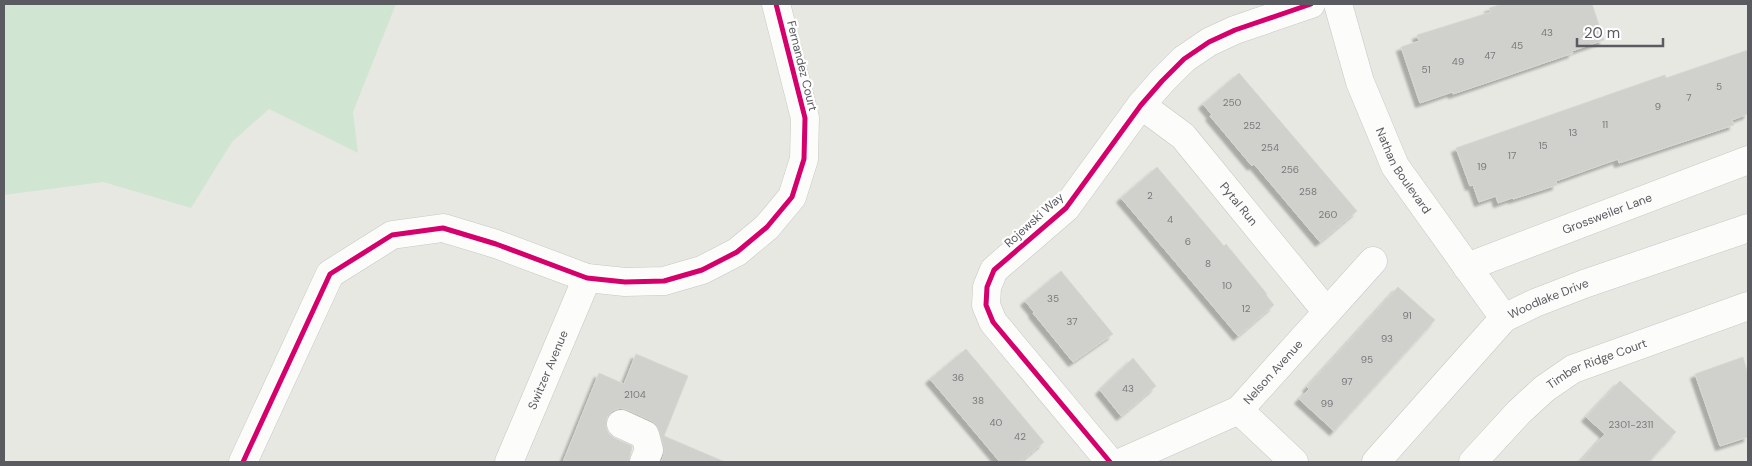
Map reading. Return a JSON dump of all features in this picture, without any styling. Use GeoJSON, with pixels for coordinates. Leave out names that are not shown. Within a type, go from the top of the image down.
{"type":"FeatureCollection","features":[{"type":"Feature","properties":{"kind":"street","name":"Fernandez Court"},"geometry":{"type":"LineString","coordinates":[[243,462],[330,274],[392,235],[443,228],[496,244],[587,278],[625,282],[664,281],[702,270],[737,252],[767,227],[792,197],[804,159],[805,118],[776,4]]}},
{"type":"Feature","properties":{"kind":"street","name":"Rojewski Way"},"geometry":{"type":"LineString","coordinates":[[1110,462],[993,322],[986,305],[987,287],[994,270],[1066,208],[1142,105],[1184,59],[1209,42],[1236,30],[1310,4]]}},
{"type":"Feature","properties":{"kind":"street","name":"Nathan Boulevard"},"geometry":{"type":"LineString","coordinates":[[1338,4],[1360,82],[1395,166],[1504,318]]}},
{"type":"Feature","properties":{"kind":"street","name":"Pytal Run"},"geometry":{"type":"LineString","coordinates":[[1142,105],[1183,136],[1327,312]]}},
{"type":"Feature","properties":{"kind":"street","name":"Grossweiler Lane"},"geometry":{"type":"LineString","coordinates":[[1468,267],[1748,160]]}},
{"type":"Feature","properties":{"kind":"street","name":"Woodlake Drive"},"geometry":{"type":"LineString","coordinates":[[1376,462],[1504,318],[1535,303],[1584,284],[1748,228]]}},
{"type":"Feature","properties":{"kind":"street","name":"Nelson Avenue"},"geometry":{"type":"LineString","coordinates":[[1122,462],[1239,410],[1373,261]]}},
{"type":"Feature","properties":{"kind":"street","name":"Switzer Avenue"},"geometry":{"type":"LineString","coordinates":[[509,462],[587,278]]}},
{"type":"Feature","properties":{"kind":"street","name":"Timber Ridge Court"},"geometry":{"type":"LineString","coordinates":[[1473,462],[1519,412],[1544,389],[1573,369],[1748,306]]}},
{"type":"Feature","properties":{"kind":"street"},"geometry":{"type":"LineString","coordinates":[[1239,410],[1294,462]]}},
{"type":"Feature","properties":{"kind":"street"},"geometry":{"type":"LineString","coordinates":[[621,424],[645,435],[649,450],[644,462]]}},
{"type":"Feature","properties":{"kind":"green space"},"geometry":{"type":"Polygon","coordinates":[[[4,4],[396,4],[353,112],[358,153],[269,109],[232,142],[191,208],[103,182],[4,195],[4,4]]]}},
{"type":"Feature","properties":{"kind":"building"},"geometry":{"type":"Polygon","coordinates":[[[1503,4],[1592,4],[1604,40],[1572,51],[1573,53],[1483,84],[1420,103],[1401,47],[1419,41],[1417,35],[1491,12],[1489,8],[1503,4]]]}},
{"type":"Feature","properties":{"kind":"building"},"geometry":{"type":"Polygon","coordinates":[[[1748,50],[1748,114],[1732,120],[1734,125],[1619,163],[1618,159],[1556,181],[1557,185],[1498,203],[1496,196],[1479,202],[1473,185],[1470,186],[1456,148],[1665,75],[1666,78],[1748,50]]]}},
{"type":"Feature","properties":{"kind":"building"},"geometry":{"type":"Polygon","coordinates":[[[1239,73],[1357,211],[1320,242],[1254,164],[1252,166],[1210,116],[1212,115],[1203,104],[1239,73]]]}},
{"type":"Feature","properties":{"kind":"building"},"geometry":{"type":"Polygon","coordinates":[[[1157,167],[1224,246],[1226,244],[1274,305],[1238,336],[1121,198],[1157,167]]]}},
{"type":"Feature","properties":{"kind":"building"},"geometry":{"type":"Polygon","coordinates":[[[1061,271],[1113,334],[1073,362],[1025,301],[1061,271]]]}},
{"type":"Feature","properties":{"kind":"building"},"geometry":{"type":"Polygon","coordinates":[[[1398,287],[1435,320],[1334,431],[1299,399],[1309,389],[1307,387],[1398,287]]]}},
{"type":"Feature","properties":{"kind":"building"},"geometry":{"type":"Polygon","coordinates":[[[966,349],[1044,442],[1020,462],[1000,462],[930,379],[966,349]]]}},
{"type":"Feature","properties":{"kind":"building"},"geometry":{"type":"Polygon","coordinates":[[[636,354],[688,376],[664,436],[725,462],[661,462],[664,455],[664,447],[657,425],[652,421],[620,408],[612,411],[607,417],[606,426],[608,433],[614,438],[632,446],[629,462],[563,462],[599,373],[624,384],[636,354]]]}},
{"type":"Feature","properties":{"kind":"building"},"geometry":{"type":"Polygon","coordinates":[[[1743,357],[1748,374],[1748,437],[1720,446],[1695,374],[1743,357]]]}},
{"type":"Feature","properties":{"kind":"building"},"geometry":{"type":"Polygon","coordinates":[[[1133,358],[1156,386],[1121,416],[1100,390],[1133,358]]]}},
{"type":"Feature","properties":{"kind":"building"},"geometry":{"type":"Polygon","coordinates":[[[1620,381],[1676,432],[1648,462],[1580,462],[1605,434],[1586,417],[1620,381]]]}},
{"type":"Feature","properties":{"kind":"cycle path"},"geometry":{"type":"LineString","coordinates":[[243,462],[330,274],[392,235],[443,228],[496,244],[587,278],[625,282],[664,281],[702,270],[737,252],[767,227],[792,197],[804,159],[805,118],[776,4]]}},
{"type":"Feature","properties":{"kind":"cycle path"},"geometry":{"type":"LineString","coordinates":[[1110,462],[993,322],[986,305],[987,287],[994,270],[1066,208],[1141,105],[1184,59],[1209,42],[1235,30],[1311,4]]}}]}
